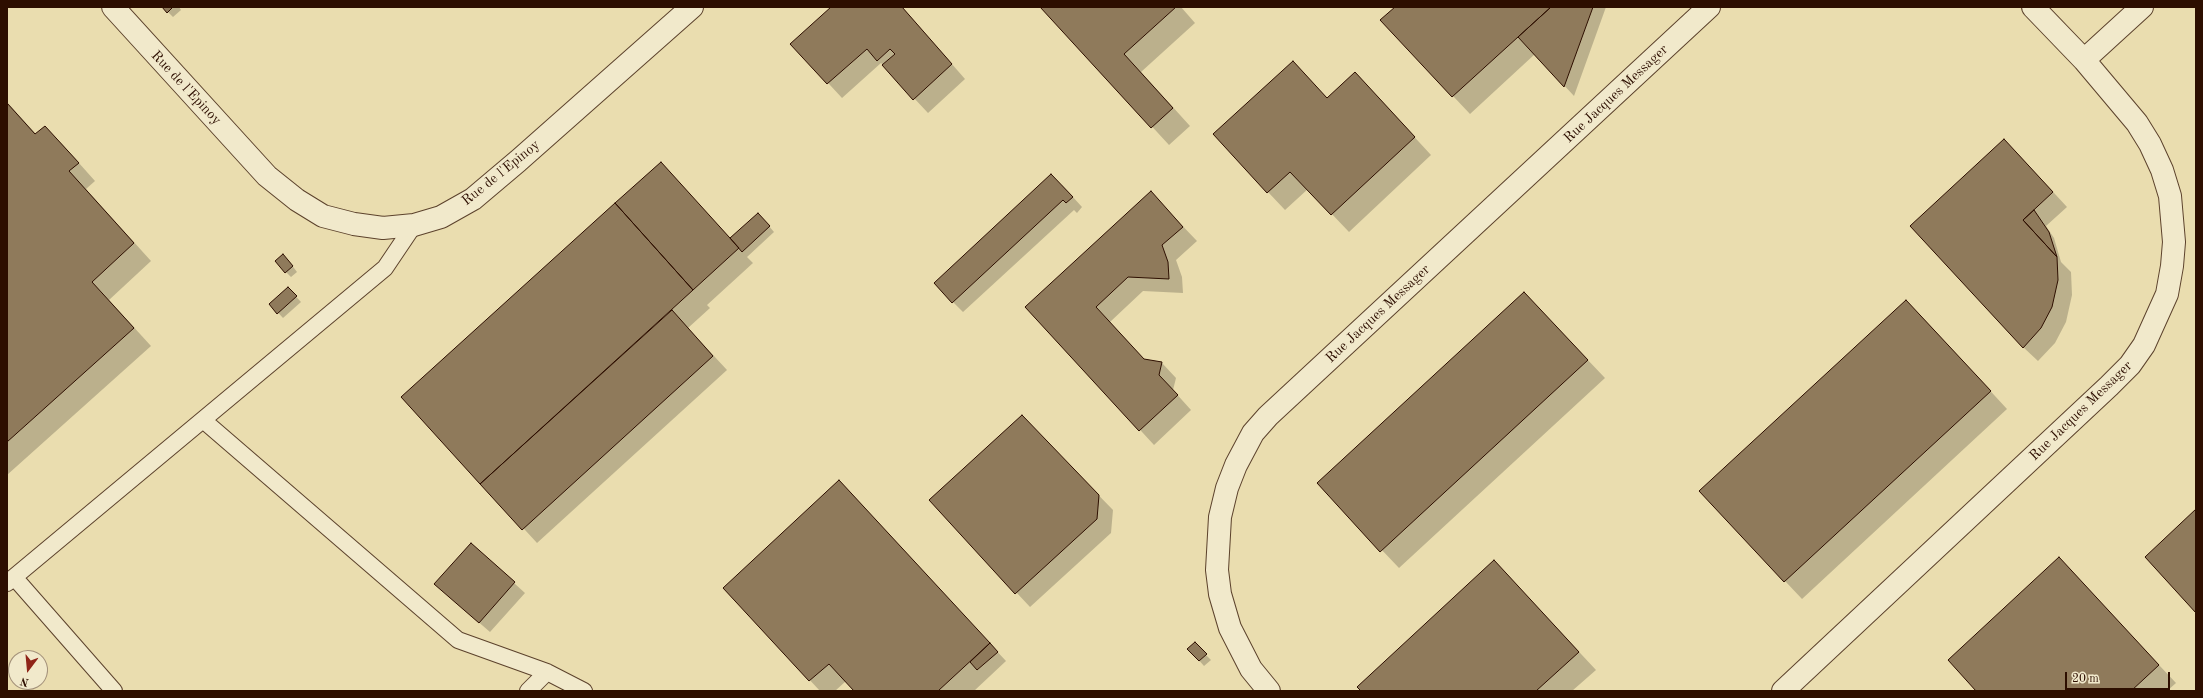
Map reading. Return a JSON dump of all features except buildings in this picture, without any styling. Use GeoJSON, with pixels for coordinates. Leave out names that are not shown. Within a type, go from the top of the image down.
{"type":"FeatureCollection","features":[{"type":"Feature","properties":{"kind":"street","name":"Rue de l'Epinoy"},"geometry":{"type":"LineString","coordinates":[[113,7],[268,176],[297,200],[323,216],[354,224],[383,228],[414,225],[441,217],[473,199],[692,7]]}},
{"type":"Feature","properties":{"kind":"street","name":"Rue Jacques Messager"},"geometry":{"type":"LineString","coordinates":[[1269,691],[1251,669],[1230,628],[1220,594],[1217,570],[1220,517],[1227,488],[1236,465],[1254,433],[1268,416],[1709,7]]}},
{"type":"Feature","properties":{"kind":"street","name":"Rue Jacques Messager"},"geometry":{"type":"LineString","coordinates":[[1783,691],[2130,365],[2144,345],[2167,294],[2172,266],[2174,242],[2170,196],[2162,170],[2137,123],[2084,60],[2033,7]]}},
{"type":"Feature","properties":{"kind":"street"},"geometry":{"type":"LineString","coordinates":[[2084,60],[2142,7]]}},
{"type":"Feature","properties":{"kind":"lane"},"geometry":{"type":"LineString","coordinates":[[114,691],[11,580],[385,268],[414,225]]}},
{"type":"Feature","properties":{"kind":"lane"},"geometry":{"type":"LineString","coordinates":[[203,420],[458,640],[547,672],[584,691]]}},
{"type":"Feature","properties":{"kind":"lane"},"geometry":{"type":"LineString","coordinates":[[528,691],[547,672]]}}]}
